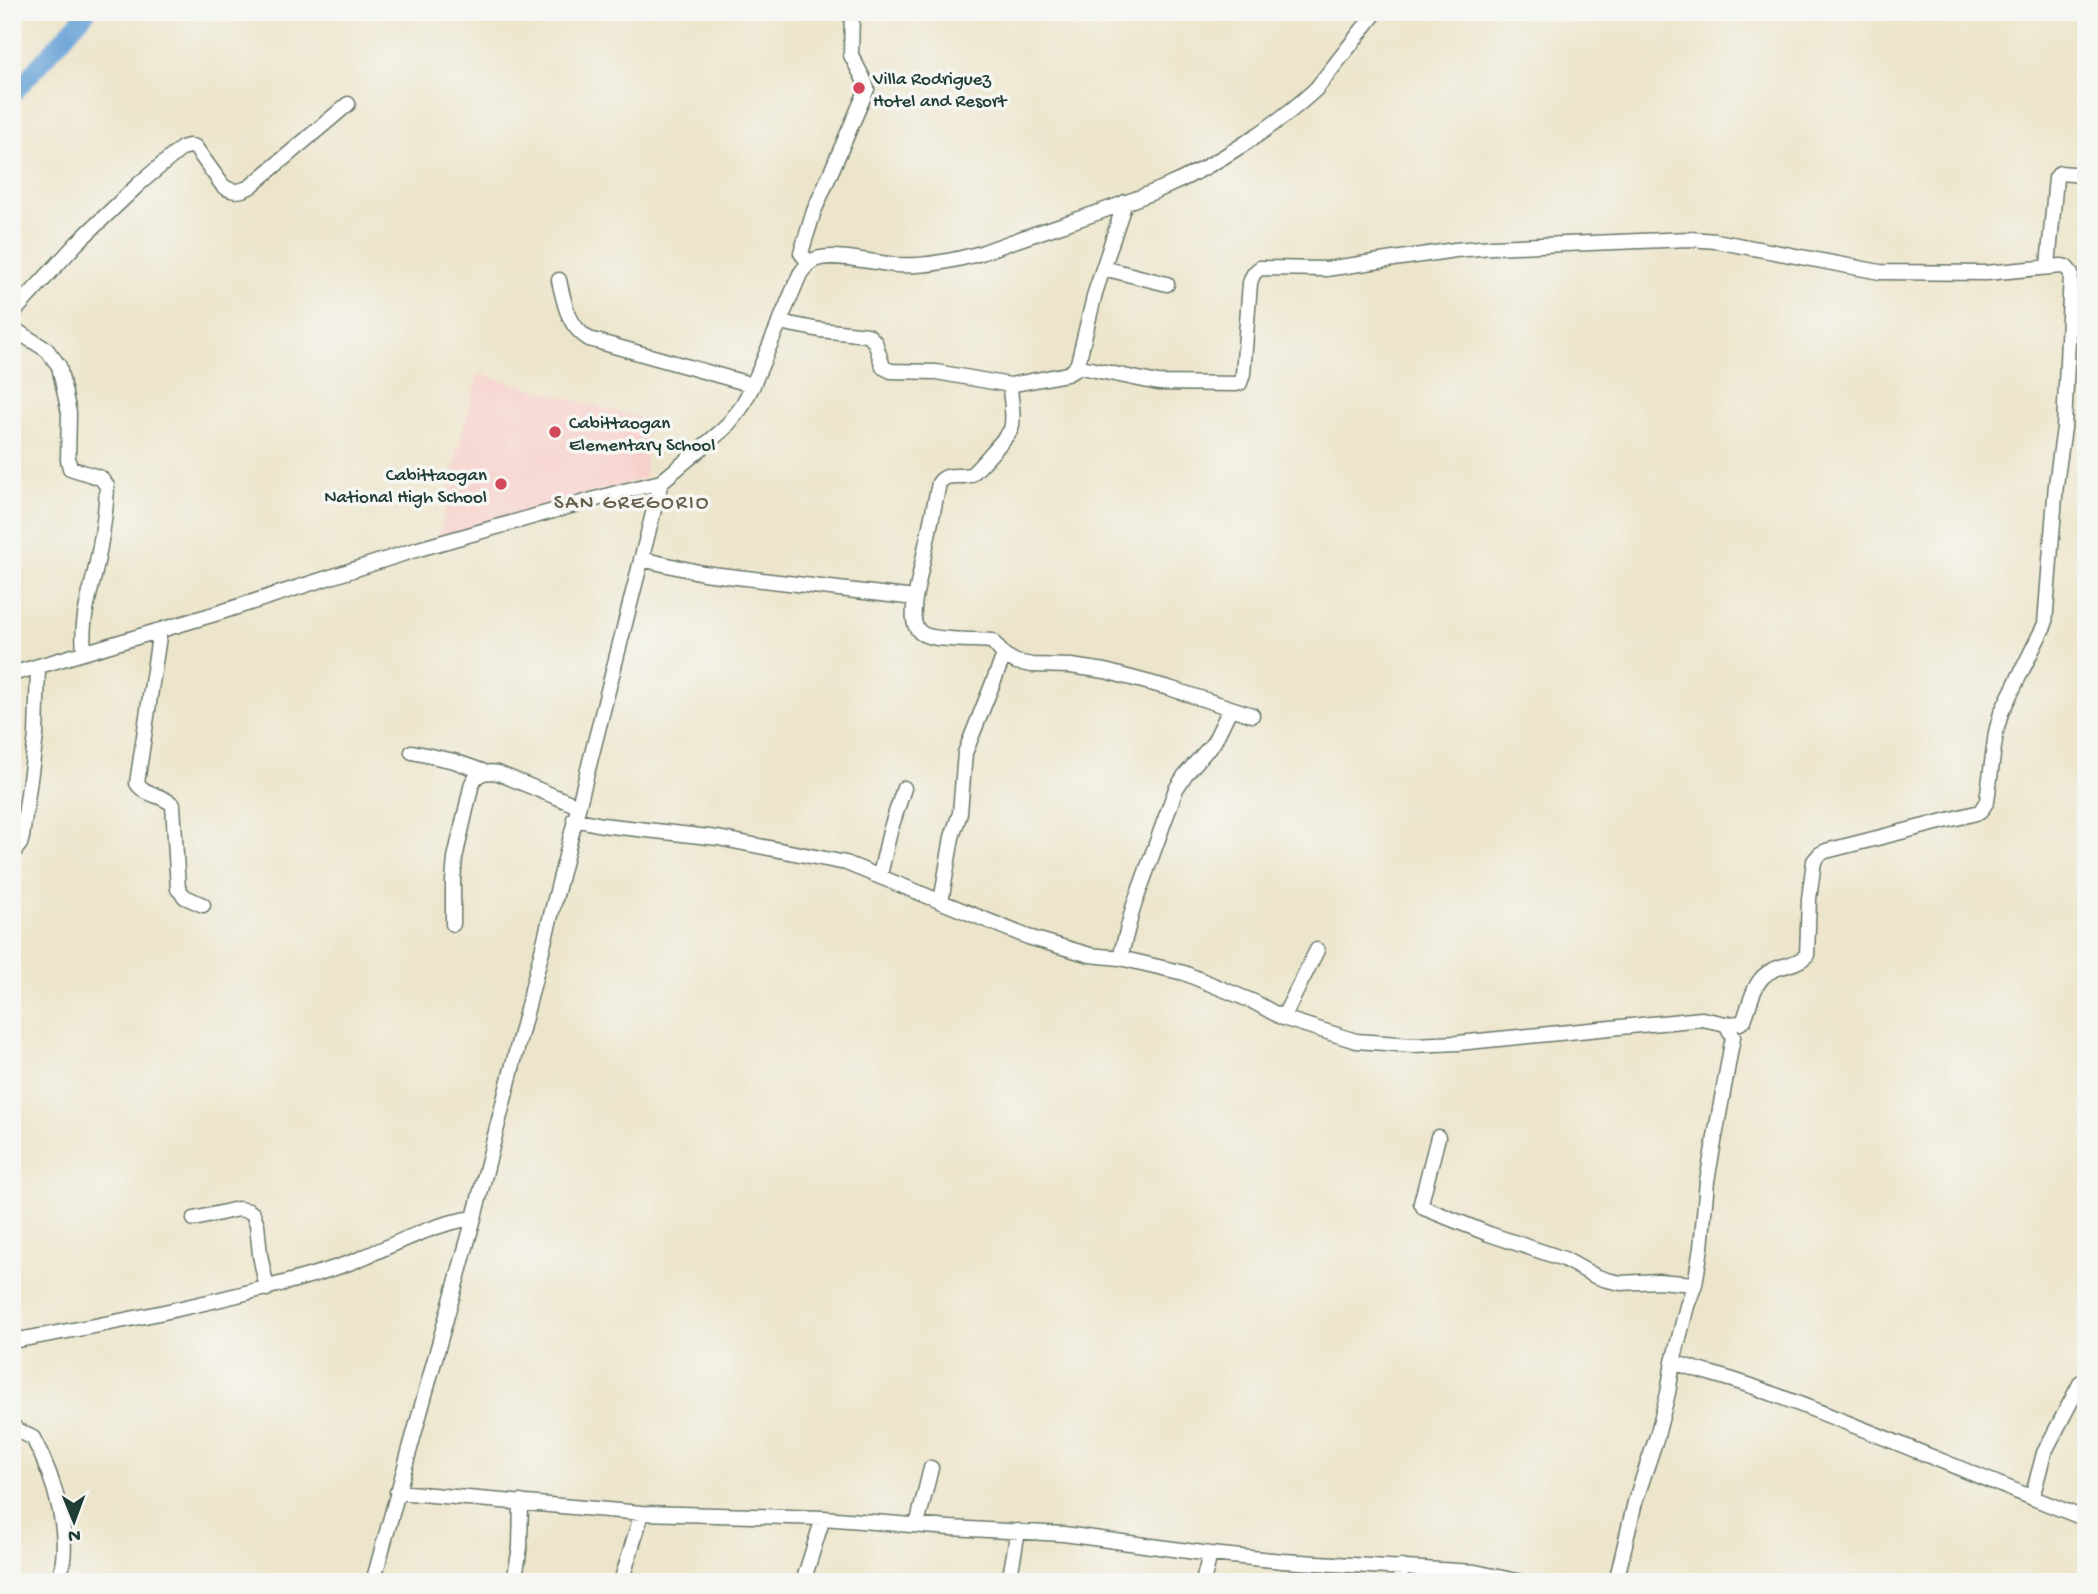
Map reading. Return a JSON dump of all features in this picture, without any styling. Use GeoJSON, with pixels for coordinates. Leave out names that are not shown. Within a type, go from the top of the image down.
{"type":"FeatureCollection","features":[{"type":"Feature","properties":{"kind":"street"},"geometry":{"type":"LineString","coordinates":[[809,263],[801,253],[814,211],[867,89],[851,55],[852,12]]}},
{"type":"Feature","properties":{"kind":"street"},"geometry":{"type":"LineString","coordinates":[[12,674],[415,550],[661,482],[724,429],[741,408],[800,274],[809,263],[822,257],[899,265],[956,260],[1165,187],[1202,168],[1270,126],[1316,89],[1376,12]]}},
{"type":"Feature","properties":{"kind":"street"},"geometry":{"type":"LineString","coordinates":[[12,314],[77,243],[140,183],[182,148],[195,147],[223,186],[229,190],[240,191],[251,186],[348,104]]}},
{"type":"Feature","properties":{"kind":"street"},"geometry":{"type":"LineString","coordinates":[[2048,266],[2056,178],[2060,173],[2082,175],[2086,160]]}},
{"type":"Feature","properties":{"kind":"street"},"geometry":{"type":"LineString","coordinates":[[779,322],[869,335],[875,342],[883,367],[891,371],[936,372],[1010,385],[1067,374],[1076,366],[1103,268],[1125,202]]}},
{"type":"Feature","properties":{"kind":"street"},"geometry":{"type":"LineString","coordinates":[[412,752],[454,761],[485,772],[498,773],[576,812],[626,828],[689,834],[846,863],[1049,944],[1090,955],[1120,958],[1184,973],[1254,1002],[1283,1018],[1356,1041],[1413,1045],[1702,1018],[1726,1024],[1740,1023],[1744,1020],[1761,977],[1768,971],[1795,964],[1807,955],[1809,899],[1816,856],[1826,851],[1980,811],[1987,801],[2001,713],[2042,630],[2046,615],[2055,494],[2064,428],[2072,278],[2066,267],[2048,266],[1986,273],[1880,272],[1716,241],[1690,239],[1492,247],[1345,267],[1260,268],[1254,273],[1250,283],[1245,368],[1240,383],[1158,383],[1076,366]]}},
{"type":"Feature","properties":{"kind":"street"},"geometry":{"type":"LineString","coordinates":[[1103,268],[1167,284]]}},
{"type":"Feature","properties":{"kind":"street"},"geometry":{"type":"LineString","coordinates":[[559,280],[572,323],[576,330],[589,339],[753,385]]}},
{"type":"Feature","properties":{"kind":"street"},"geometry":{"type":"LineString","coordinates":[[12,328],[47,350],[59,366],[69,413],[70,468],[101,478],[107,486],[95,570],[84,614],[84,652]]}},
{"type":"Feature","properties":{"kind":"street"},"geometry":{"type":"LineString","coordinates":[[1010,385],[1012,424],[1008,435],[976,471],[970,475],[948,476],[939,483],[915,598],[914,622],[920,633],[933,637],[992,641],[1004,655],[1016,662],[1105,671],[1252,715]]}},
{"type":"Feature","properties":{"kind":"street"},"geometry":{"type":"LineString","coordinates":[[373,1582],[474,1218],[661,482]]}},
{"type":"Feature","properties":{"kind":"street"},"geometry":{"type":"LineString","coordinates":[[641,559],[703,573],[915,598]]}},
{"type":"Feature","properties":{"kind":"street"},"geometry":{"type":"LineString","coordinates":[[160,630],[137,783],[142,790],[173,805],[178,889],[185,897],[203,905]]}},
{"type":"Feature","properties":{"kind":"street"},"geometry":{"type":"LineString","coordinates":[[941,902],[960,813],[965,753],[1004,655]]}},
{"type":"Feature","properties":{"kind":"street"},"geometry":{"type":"LineString","coordinates":[[12,854],[22,837],[36,736],[38,666]]}},
{"type":"Feature","properties":{"kind":"street"},"geometry":{"type":"LineString","coordinates":[[1120,958],[1133,908],[1176,789],[1214,742],[1230,709]]}},
{"type":"Feature","properties":{"kind":"street"},"geometry":{"type":"LineString","coordinates":[[453,924],[455,858],[472,783],[478,775],[485,772]]}},
{"type":"Feature","properties":{"kind":"street"},"geometry":{"type":"LineString","coordinates":[[880,875],[904,788]]}},
{"type":"Feature","properties":{"kind":"street"},"geometry":{"type":"LineString","coordinates":[[1283,1018],[1317,950]]}},
{"type":"Feature","properties":{"kind":"street"},"geometry":{"type":"LineString","coordinates":[[1616,1582],[1635,1502],[1657,1436],[1687,1306],[1695,1284],[1710,1158],[1733,1037],[1726,1024]]}},
{"type":"Feature","properties":{"kind":"street"},"geometry":{"type":"LineString","coordinates":[[1438,1137],[1421,1203],[1424,1208],[1489,1234],[1564,1259],[1607,1280],[1621,1283],[1658,1281],[1695,1284]]}},
{"type":"Feature","properties":{"kind":"street"},"geometry":{"type":"LineString","coordinates":[[194,1219],[238,1209],[249,1210],[257,1224],[267,1289]]}},
{"type":"Feature","properties":{"kind":"street"},"geometry":{"type":"LineString","coordinates":[[12,1341],[267,1289],[360,1259],[434,1227],[474,1218]]}},
{"type":"Feature","properties":{"kind":"street"},"geometry":{"type":"LineString","coordinates":[[1673,1362],[1801,1405],[2086,1519]]}},
{"type":"Feature","properties":{"kind":"street"},"geometry":{"type":"LineString","coordinates":[[2032,1499],[2045,1453],[2081,1382]]}},
{"type":"Feature","properties":{"kind":"street"},"geometry":{"type":"LineString","coordinates":[[12,1425],[35,1441],[60,1503],[63,1533],[58,1582]]}},
{"type":"Feature","properties":{"kind":"street"},"geometry":{"type":"LineString","coordinates":[[918,1525],[931,1468]]}},
{"type":"Feature","properties":{"kind":"street"},"geometry":{"type":"LineString","coordinates":[[397,1492],[642,1513],[823,1518],[1018,1531],[1283,1561],[1475,1572],[1522,1582]]}},
{"type":"Feature","properties":{"kind":"street"},"geometry":{"type":"LineString","coordinates":[[514,1582],[520,1547],[521,1502]]}},
{"type":"Feature","properties":{"kind":"street"},"geometry":{"type":"LineString","coordinates":[[621,1582],[642,1513]]}},
{"type":"Feature","properties":{"kind":"street"},"geometry":{"type":"LineString","coordinates":[[803,1582],[823,1518]]}},
{"type":"Feature","properties":{"kind":"street"},"geometry":{"type":"LineString","coordinates":[[1009,1582],[1018,1531]]}},
{"type":"Feature","properties":{"kind":"street"},"geometry":{"type":"LineString","coordinates":[[1203,1582],[1210,1554]]}},
{"type":"Feature","properties":{"kind":"street"},"geometry":{"type":"LineString","coordinates":[[1399,1582],[1402,1567]]}},
{"type":"Feature","properties":{"kind":"shaded area","name":"Cabittaogan Elementary School"},"geometry":{"type":"Polygon","coordinates":[[[479,374],[647,420],[645,478],[439,538],[459,445],[479,374]]]}},
{"type":"Feature","properties":{"kind":"waterway"},"geometry":{"type":"LineString","coordinates":[[12,95],[87,12]]}},
{"type":"Feature","properties":{"kind":"place","name":"Villa Rodriguez Hotel and Resort"},"geometry":{"type":"Point","coordinates":[859,88]}},
{"type":"Feature","properties":{"kind":"place","name":"Cabittaogan Elementary School"},"geometry":{"type":"Point","coordinates":[555,432]}},
{"type":"Feature","properties":{"kind":"place","name":"Cabittaogan National High School"},"geometry":{"type":"Point","coordinates":[501,484]}},
{"type":"Feature","properties":{"kind":"district","name":"SAN GREGORIO"},"geometry":{"type":"Point","coordinates":[632,501]}}]}
